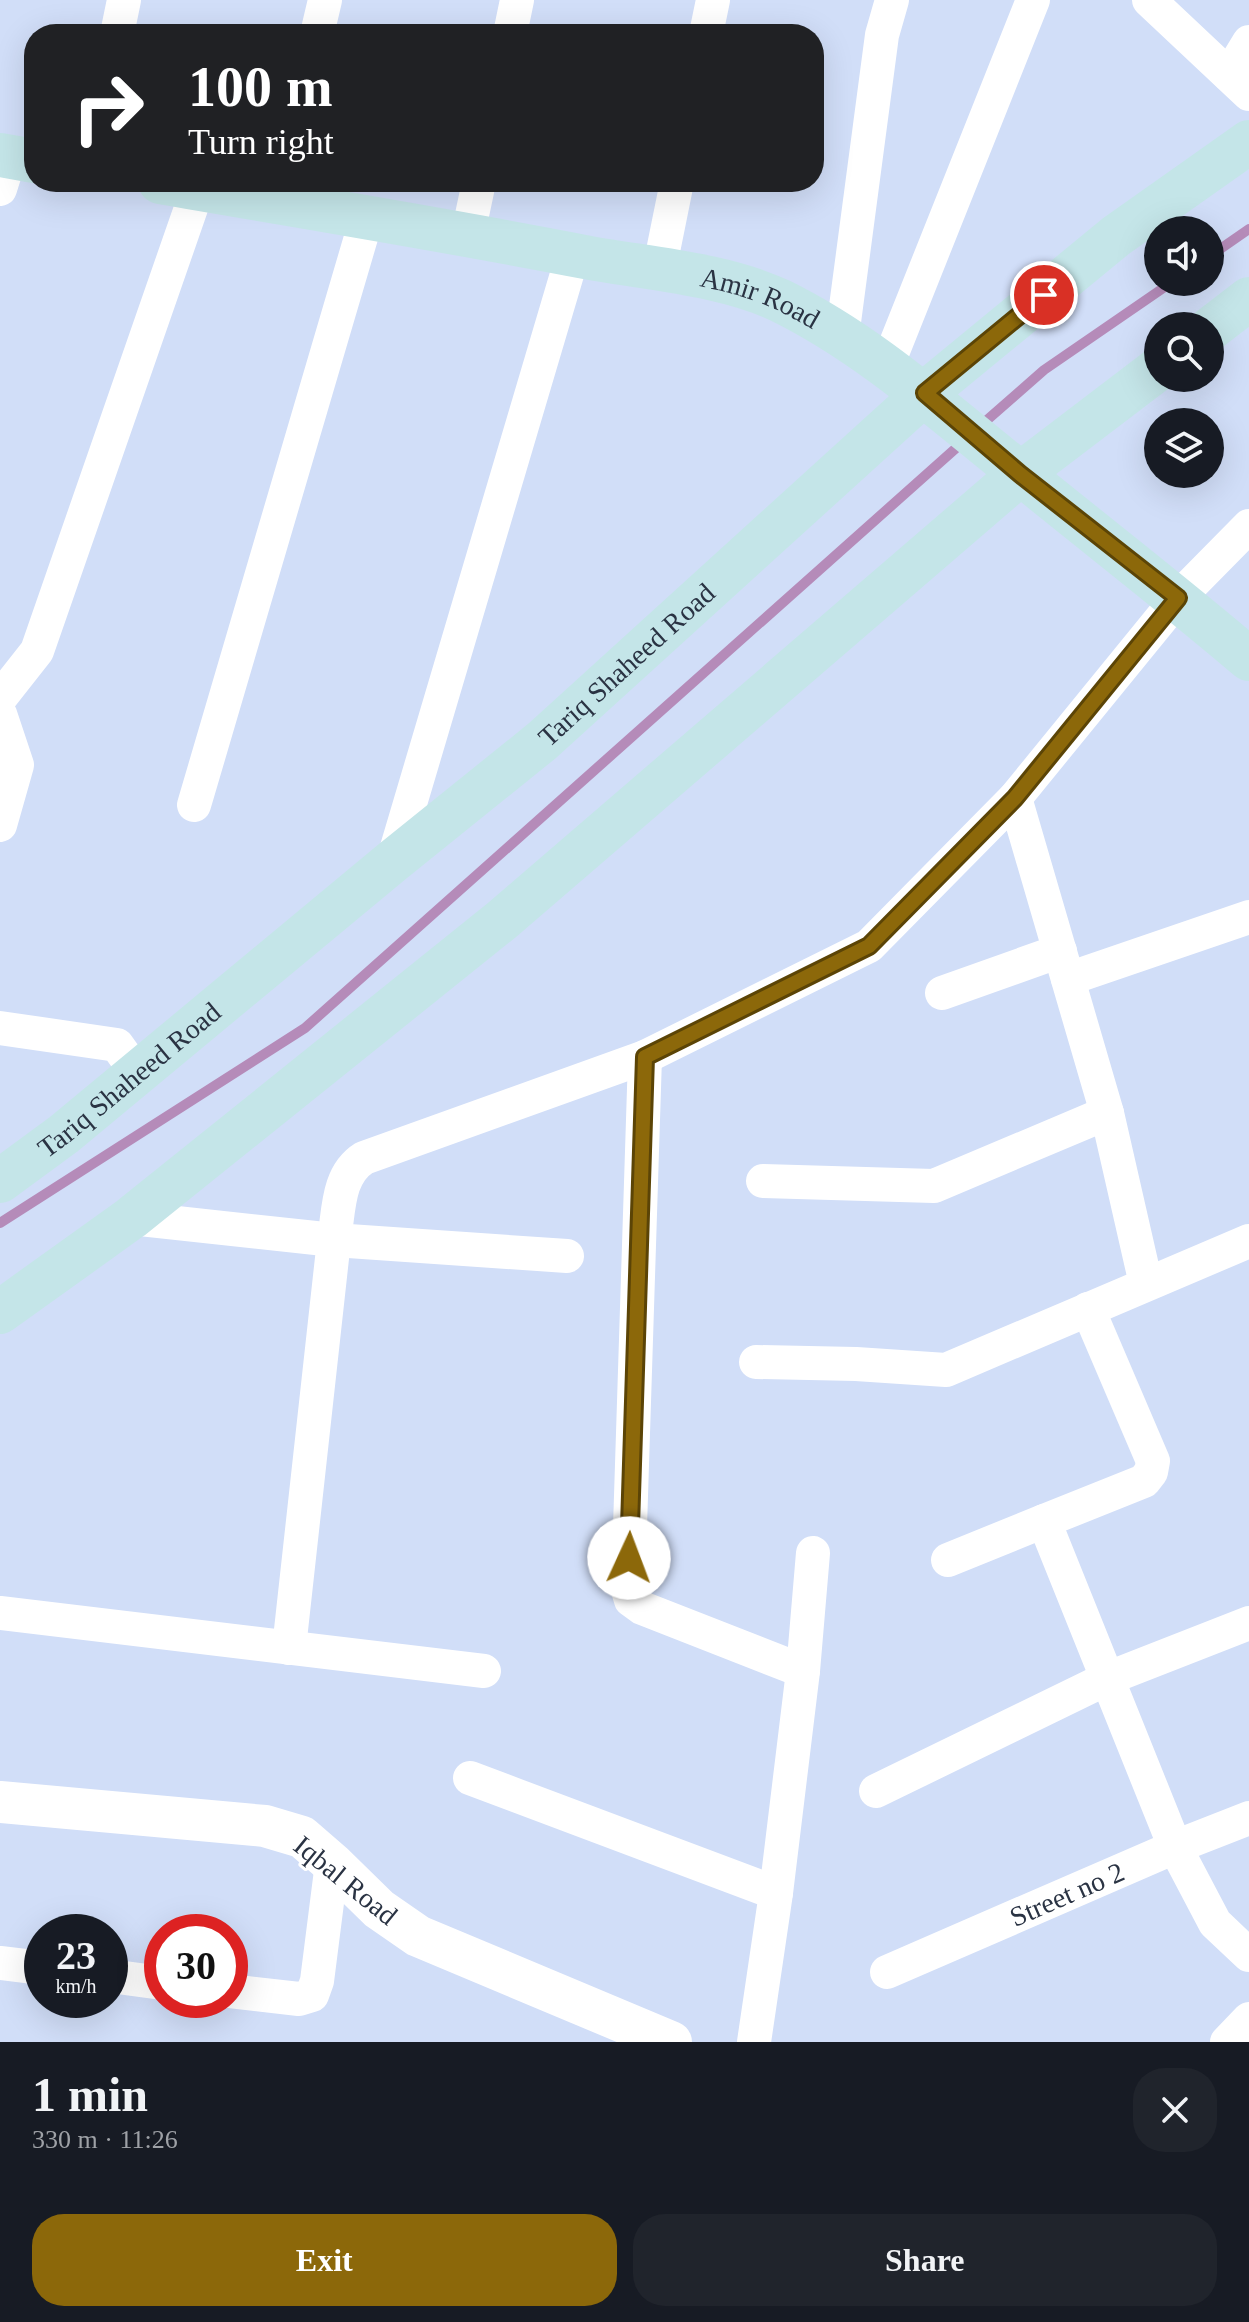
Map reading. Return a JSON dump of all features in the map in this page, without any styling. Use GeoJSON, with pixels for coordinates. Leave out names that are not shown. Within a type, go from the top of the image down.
{"type":"FeatureCollection","features":[{"type":"Feature","properties":{"kind":"main road","name":"Tariq Shaheed Road"},"geometry":{"type":"LineString","coordinates":[[0,1181],[64,1134],[542,741],[1116,236],[1249,142]]}},
{"type":"Feature","properties":{"kind":"main road","name":"Amir Road"},"geometry":{"type":"LineString","coordinates":[[283,192],[367,217],[730,283],[782,302],[887,366],[931,399],[1249,659]]}},
{"type":"Feature","properties":{"kind":"main road"},"geometry":{"type":"LineString","coordinates":[[1224,318],[1249,299]]}},
{"type":"Feature","properties":{"kind":"main road"},"geometry":{"type":"LineString","coordinates":[[0,1312],[131,1218],[502,920],[1015,470],[1144,379]]}},
{"type":"Feature","properties":{"kind":"street"},"geometry":{"type":"LineString","coordinates":[[119,24],[124,0]]}},
{"type":"Feature","properties":{"kind":"street"},"geometry":{"type":"LineString","coordinates":[[319,24],[325,0]]}},
{"type":"Feature","properties":{"kind":"street"},"geometry":{"type":"LineString","coordinates":[[512,24],[517,0]]}},
{"type":"Feature","properties":{"kind":"street"},"geometry":{"type":"LineString","coordinates":[[708,24],[713,0]]}},
{"type":"Feature","properties":{"kind":"street"},"geometry":{"type":"LineString","coordinates":[[842,337],[882,35],[892,0]]}},
{"type":"Feature","properties":{"kind":"street"},"geometry":{"type":"LineString","coordinates":[[887,366],[1033,0]]}},
{"type":"Feature","properties":{"kind":"street"},"geometry":{"type":"LineString","coordinates":[[1149,0],[1239,85]]}},
{"type":"Feature","properties":{"kind":"street"},"geometry":{"type":"LineString","coordinates":[[1239,85],[1249,42]]}},
{"type":"Feature","properties":{"kind":"street"},"geometry":{"type":"LineString","coordinates":[[0,698],[37,651],[177,192]]}},
{"type":"Feature","properties":{"kind":"street"},"geometry":{"type":"LineString","coordinates":[[468,234],[477,192]]}},
{"type":"Feature","properties":{"kind":"street"},"geometry":{"type":"LineString","coordinates":[[659,271],[675,192]]}},
{"type":"Feature","properties":{"kind":"street"},"geometry":{"type":"LineString","coordinates":[[194,805],[367,217]]}},
{"type":"Feature","properties":{"kind":"street"},"geometry":{"type":"LineString","coordinates":[[393,861],[573,254]]}},
{"type":"Feature","properties":{"kind":"street"},"geometry":{"type":"LineString","coordinates":[[289,1648],[334,1240],[344,1180],[350,1166],[364,1158],[645,1057],[869,946],[1015,798],[1178,598],[1249,526]]}},
{"type":"Feature","properties":{"kind":"street"},"geometry":{"type":"LineString","coordinates":[[0,714],[17,765],[0,825]]}},
{"type":"Feature","properties":{"kind":"street"},"geometry":{"type":"LineString","coordinates":[[1015,798],[1107,1113],[1146,1284]]}},
{"type":"Feature","properties":{"kind":"street"},"geometry":{"type":"LineString","coordinates":[[942,993],[1249,917]]}},
{"type":"Feature","properties":{"kind":"street"},"geometry":{"type":"LineString","coordinates":[[0,1028],[117,1045],[137,1073]]}},
{"type":"Feature","properties":{"kind":"street"},"geometry":{"type":"LineString","coordinates":[[645,1057],[628,1590],[631,1600],[642,1608],[803,1671]]}},
{"type":"Feature","properties":{"kind":"street"},"geometry":{"type":"LineString","coordinates":[[763,1181],[934,1186],[1107,1113]]}},
{"type":"Feature","properties":{"kind":"street"},"geometry":{"type":"LineString","coordinates":[[131,1218],[334,1240],[567,1256]]}},
{"type":"Feature","properties":{"kind":"street"},"geometry":{"type":"LineString","coordinates":[[756,1362],[946,1370],[1249,1241]]}},
{"type":"Feature","properties":{"kind":"street"},"geometry":{"type":"LineString","coordinates":[[948,1560],[1144,1481],[1151,1472],[1153,1461],[1088,1309]]}},
{"type":"Feature","properties":{"kind":"street"},"geometry":{"type":"LineString","coordinates":[[1044,1521],[1175,1847],[1215,1923],[1249,1955]]}},
{"type":"Feature","properties":{"kind":"street"},"geometry":{"type":"LineString","coordinates":[[754,2042],[803,1671],[813,1553]]}},
{"type":"Feature","properties":{"kind":"street"},"geometry":{"type":"LineString","coordinates":[[0,1613],[484,1671]]}},
{"type":"Feature","properties":{"kind":"street"},"geometry":{"type":"LineString","coordinates":[[876,1791],[1106,1679],[1249,1623]]}},
{"type":"Feature","properties":{"kind":"street"},"geometry":{"type":"LineString","coordinates":[[470,1778],[776,1893]]}},
{"type":"Feature","properties":{"kind":"street","name":"Iqbal Road"},"geometry":{"type":"LineString","coordinates":[[0,1802],[265,1826],[302,1837],[379,1909],[418,1936],[671,2042]]}},
{"type":"Feature","properties":{"kind":"street","name":"Street no 2"},"geometry":{"type":"LineString","coordinates":[[887,1972],[1249,1818]]}},
{"type":"Feature","properties":{"kind":"street"},"geometry":{"type":"LineString","coordinates":[[248,1993],[299,1999],[312,1995],[317,1981],[332,1863]]}},
{"type":"Feature","properties":{"kind":"street"},"geometry":{"type":"LineString","coordinates":[[0,1963],[24,1966]]}},
{"type":"Feature","properties":{"kind":"street"},"geometry":{"type":"LineString","coordinates":[[1227,2042],[1249,2019]]}},
{"type":"Feature","properties":{"kind":"waterway"},"geometry":{"type":"LineString","coordinates":[[1224,246],[1249,229]]}},
{"type":"Feature","properties":{"kind":"waterway"},"geometry":{"type":"LineString","coordinates":[[979,427],[1044,370],[1152,296]]}},
{"type":"Feature","properties":{"kind":"waterway"},"geometry":{"type":"LineString","coordinates":[[0,1223],[305,1028],[964,441]]}},
{"type":"Feature","properties":{"kind":"route"},"geometry":{"type":"LineString","coordinates":[[629,1558],[645,1057],[869,946],[1015,798],[1178,598],[1020,474],[925,393],[1044,295]]}}]}
